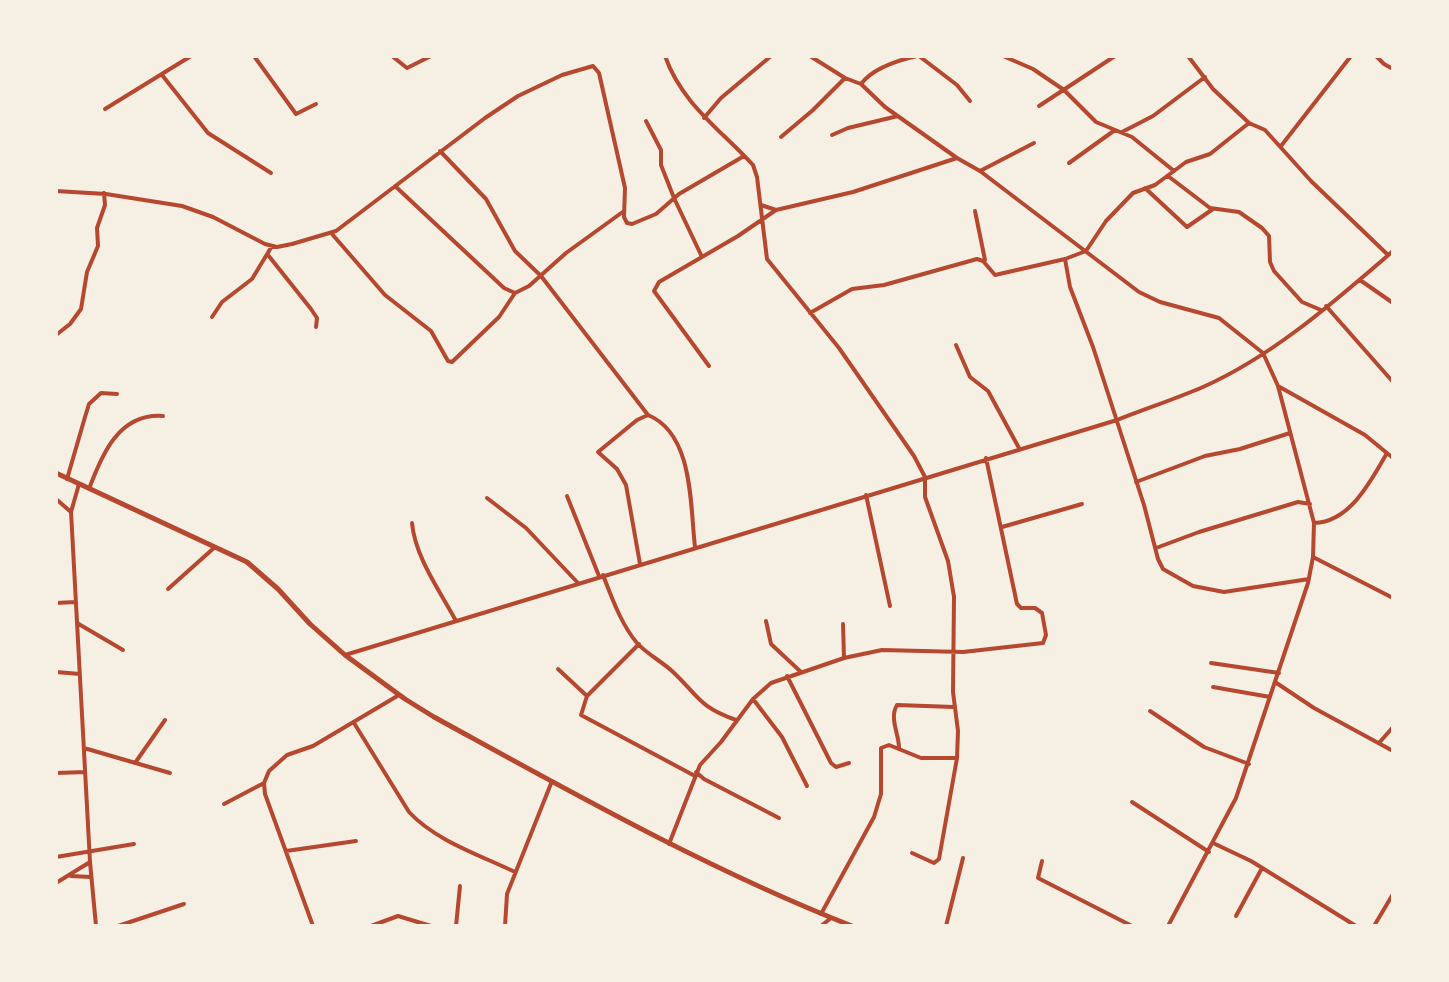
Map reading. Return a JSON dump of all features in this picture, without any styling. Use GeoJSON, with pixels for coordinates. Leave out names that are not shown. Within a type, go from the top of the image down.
{"type":"FeatureCollection","features":[{"type":"Feature","properties":{"kind":"street"},"geometry":{"type":"LineString","coordinates":[[105,109],[191,56]]}},
{"type":"Feature","properties":{"kind":"street"},"geometry":{"type":"LineString","coordinates":[[254,56],[296,114],[316,104]]}},
{"type":"Feature","properties":{"kind":"street"},"geometry":{"type":"LineString","coordinates":[[392,56],[407,68],[431,56]]}},
{"type":"Feature","properties":{"kind":"street"},"geometry":{"type":"LineString","coordinates":[[665,56],[690,104],[753,165],[767,259],[839,348],[895,427],[925,477],[925,497],[952,577],[955,651],[952,679],[958,721],[957,758],[939,859],[931,862],[912,853]]}},
{"type":"Feature","properties":{"kind":"street"},"geometry":{"type":"LineString","coordinates":[[704,118],[721,98],[771,56]]}},
{"type":"Feature","properties":{"kind":"street"},"geometry":{"type":"LineString","coordinates":[[810,56],[845,78],[861,84],[885,107],[980,171],[1139,292],[1160,302],[1219,318],[1263,353],[1278,386],[1314,523],[1309,579],[1249,764],[1209,852],[1168,926]]}},
{"type":"Feature","properties":{"kind":"street"},"geometry":{"type":"LineString","coordinates":[[861,84],[867,76],[903,59],[918,56],[957,85],[970,101]]}},
{"type":"Feature","properties":{"kind":"street"},"geometry":{"type":"LineString","coordinates":[[1003,56],[1033,69],[1064,90],[1096,122],[1122,132],[1174,171]]}},
{"type":"Feature","properties":{"kind":"street"},"geometry":{"type":"LineString","coordinates":[[1039,106],[1115,56]]}},
{"type":"Feature","properties":{"kind":"street"},"geometry":{"type":"LineString","coordinates":[[1188,56],[1249,123],[1265,130],[1311,181],[1388,255]]}},
{"type":"Feature","properties":{"kind":"street"},"geometry":{"type":"LineString","coordinates":[[1281,146],[1351,56]]}},
{"type":"Feature","properties":{"kind":"street"},"geometry":{"type":"LineString","coordinates":[[1376,56],[1393,69]]}},
{"type":"Feature","properties":{"kind":"street"},"geometry":{"type":"LineString","coordinates":[[56,191],[104,193],[191,208],[272,246],[284,246],[332,233],[493,112],[532,88],[562,75],[595,67],[599,73],[625,188],[626,221],[632,224],[656,214],[674,198],[745,156]]}},
{"type":"Feature","properties":{"kind":"street"},"geometry":{"type":"LineString","coordinates":[[162,75],[208,133],[271,173]]}},
{"type":"Feature","properties":{"kind":"street"},"geometry":{"type":"LineString","coordinates":[[1122,132],[1153,116],[1205,77]]}},
{"type":"Feature","properties":{"kind":"street"},"geometry":{"type":"LineString","coordinates":[[781,137],[845,78]]}},
{"type":"Feature","properties":{"kind":"street"},"geometry":{"type":"LineString","coordinates":[[832,135],[898,116]]}},
{"type":"Feature","properties":{"kind":"street"},"geometry":{"type":"LineString","coordinates":[[646,121],[659,144],[661,165],[674,198],[702,257]]}},
{"type":"Feature","properties":{"kind":"street"},"geometry":{"type":"LineString","coordinates":[[975,211],[986,263],[995,275],[1065,259],[1086,251],[1106,221],[1133,193],[1155,185],[1186,162],[1210,154],[1249,123]]}},
{"type":"Feature","properties":{"kind":"street"},"geometry":{"type":"LineString","coordinates":[[1069,163],[1115,130]]}},
{"type":"Feature","properties":{"kind":"street"},"geometry":{"type":"LineString","coordinates":[[980,171],[1034,143]]}},
{"type":"Feature","properties":{"kind":"street"},"geometry":{"type":"LineString","coordinates":[[440,151],[486,199],[515,251],[541,276],[648,415],[663,424],[678,445],[686,478],[695,547]]}},
{"type":"Feature","properties":{"kind":"street"},"geometry":{"type":"LineString","coordinates":[[709,366],[654,291],[659,282],[776,210],[853,192],[957,158]]}},
{"type":"Feature","properties":{"kind":"street"},"geometry":{"type":"LineString","coordinates":[[1168,176],[1213,209],[1239,212],[1262,228],[1269,236],[1270,262],[1274,271],[1302,302],[1324,308],[1393,382]]}},
{"type":"Feature","properties":{"kind":"street"},"geometry":{"type":"LineString","coordinates":[[395,186],[504,288],[515,293]]}},
{"type":"Feature","properties":{"kind":"street"},"geometry":{"type":"LineString","coordinates":[[1145,188],[1187,227],[1213,209]]}},
{"type":"Feature","properties":{"kind":"street"},"geometry":{"type":"LineString","coordinates":[[56,335],[70,324],[81,309],[87,272],[98,246],[97,228],[105,205],[104,193]]}},
{"type":"Feature","properties":{"kind":"street"},"geometry":{"type":"LineString","coordinates":[[761,205],[776,210]]}},
{"type":"Feature","properties":{"kind":"street"},"geometry":{"type":"LineString","coordinates":[[332,233],[385,295],[431,331],[450,362],[455,361],[499,317],[515,293],[524,290],[566,253],[624,211]]}},
{"type":"Feature","properties":{"kind":"street"},"geometry":{"type":"LineString","coordinates":[[212,317],[222,302],[252,279],[272,246]]}},
{"type":"Feature","properties":{"kind":"street"},"geometry":{"type":"LineString","coordinates":[[345,655],[1117,420],[1204,386],[1263,353],[1360,280],[1393,251]]}},
{"type":"Feature","properties":{"kind":"street"},"geometry":{"type":"LineString","coordinates":[[268,255],[311,309],[317,318],[316,327]]}},
{"type":"Feature","properties":{"kind":"street"},"geometry":{"type":"LineString","coordinates":[[810,313],[852,289],[884,285],[977,259],[986,263]]}},
{"type":"Feature","properties":{"kind":"street"},"geometry":{"type":"LineString","coordinates":[[1065,259],[1070,287],[1117,420],[1163,569],[1175,573],[1193,586],[1214,591],[1309,579]]}},
{"type":"Feature","properties":{"kind":"street"},"geometry":{"type":"LineString","coordinates":[[1360,280],[1393,303]]}},
{"type":"Feature","properties":{"kind":"street"},"geometry":{"type":"LineString","coordinates":[[956,345],[970,377],[988,391],[1019,448]]}},
{"type":"Feature","properties":{"kind":"street"},"geometry":{"type":"LineString","coordinates":[[1278,386],[1355,429],[1393,458]]}},
{"type":"Feature","properties":{"kind":"street"},"geometry":{"type":"LineString","coordinates":[[67,479],[89,404],[101,393],[117,394]]}},
{"type":"Feature","properties":{"kind":"street"},"geometry":{"type":"LineString","coordinates":[[640,564],[626,485],[617,469],[598,451],[648,415]]}},
{"type":"Feature","properties":{"kind":"street"},"geometry":{"type":"LineString","coordinates":[[89,489],[100,459],[119,432],[137,420],[163,416]]}},
{"type":"Feature","properties":{"kind":"street"},"geometry":{"type":"LineString","coordinates":[[1136,482],[1205,456],[1290,433]]}},
{"type":"Feature","properties":{"kind":"street"},"geometry":{"type":"LineString","coordinates":[[1314,523],[1331,520],[1350,505],[1362,493],[1387,453]]}},
{"type":"Feature","properties":{"kind":"street"},"geometry":{"type":"LineString","coordinates":[[669,844],[704,759],[721,742],[753,699],[771,683],[844,658],[882,650],[955,651],[1038,645],[1046,640],[1042,613],[1035,608],[1021,608],[1017,604],[986,458]]}},
{"type":"Feature","properties":{"kind":"street"},"geometry":{"type":"LineString","coordinates":[[56,473],[247,562],[345,655],[434,717],[669,844],[762,889],[852,926]]}},
{"type":"Feature","properties":{"kind":"street"},"geometry":{"type":"LineString","coordinates":[[79,484],[71,512],[89,851],[96,926]]}},
{"type":"Feature","properties":{"kind":"street"},"geometry":{"type":"LineString","coordinates":[[1298,502],[1307,492]]}},
{"type":"Feature","properties":{"kind":"street"},"geometry":{"type":"LineString","coordinates":[[866,495],[890,606]]}},
{"type":"Feature","properties":{"kind":"street"},"geometry":{"type":"LineString","coordinates":[[567,496],[601,576],[623,621],[639,644],[674,673],[697,699],[716,713],[736,720]]}},
{"type":"Feature","properties":{"kind":"street"},"geometry":{"type":"LineString","coordinates":[[487,498],[526,528],[578,583]]}},
{"type":"Feature","properties":{"kind":"street"},"geometry":{"type":"LineString","coordinates":[[56,499],[71,512]]}},
{"type":"Feature","properties":{"kind":"street"},"geometry":{"type":"LineString","coordinates":[[1155,549],[1199,532],[1298,502],[1310,504]]}},
{"type":"Feature","properties":{"kind":"street"},"geometry":{"type":"LineString","coordinates":[[1002,527],[1082,504]]}},
{"type":"Feature","properties":{"kind":"street"},"geometry":{"type":"LineString","coordinates":[[412,523],[420,552],[456,621]]}},
{"type":"Feature","properties":{"kind":"street"},"geometry":{"type":"LineString","coordinates":[[168,589],[215,547]]}},
{"type":"Feature","properties":{"kind":"street"},"geometry":{"type":"LineString","coordinates":[[1313,557],[1393,598]]}},
{"type":"Feature","properties":{"kind":"street"},"geometry":{"type":"LineString","coordinates":[[56,603],[75,602]]}},
{"type":"Feature","properties":{"kind":"street"},"geometry":{"type":"LineString","coordinates":[[766,621],[771,644],[801,672]]}},
{"type":"Feature","properties":{"kind":"street"},"geometry":{"type":"LineString","coordinates":[[77,623],[123,650]]}},
{"type":"Feature","properties":{"kind":"street"},"geometry":{"type":"LineString","coordinates":[[843,624],[844,658]]}},
{"type":"Feature","properties":{"kind":"street"},"geometry":{"type":"LineString","coordinates":[[639,644],[587,696],[581,715],[779,818]]}},
{"type":"Feature","properties":{"kind":"street"},"geometry":{"type":"LineString","coordinates":[[1211,663],[1279,673]]}},
{"type":"Feature","properties":{"kind":"street"},"geometry":{"type":"LineString","coordinates":[[558,669],[587,696]]}},
{"type":"Feature","properties":{"kind":"street"},"geometry":{"type":"LineString","coordinates":[[56,672],[80,674]]}},
{"type":"Feature","properties":{"kind":"street"},"geometry":{"type":"LineString","coordinates":[[787,676],[831,763],[836,767],[849,763]]}},
{"type":"Feature","properties":{"kind":"street"},"geometry":{"type":"LineString","coordinates":[[1275,682],[1314,708],[1393,751]]}},
{"type":"Feature","properties":{"kind":"street"},"geometry":{"type":"LineString","coordinates":[[1213,687],[1270,697]]}},
{"type":"Feature","properties":{"kind":"street"},"geometry":{"type":"LineString","coordinates":[[313,926],[265,794],[264,783],[269,771],[287,755],[313,746],[399,695]]}},
{"type":"Feature","properties":{"kind":"street"},"geometry":{"type":"LineString","coordinates":[[753,699],[782,737],[807,786]]}},
{"type":"Feature","properties":{"kind":"street"},"geometry":{"type":"LineString","coordinates":[[899,748],[899,734],[893,717],[897,705],[954,707]]}},
{"type":"Feature","properties":{"kind":"street"},"geometry":{"type":"LineString","coordinates":[[1150,711],[1204,747],[1249,764]]}},
{"type":"Feature","properties":{"kind":"street"},"geometry":{"type":"LineString","coordinates":[[135,763],[165,720]]}},
{"type":"Feature","properties":{"kind":"street"},"geometry":{"type":"LineString","coordinates":[[354,723],[417,821],[515,872]]}},
{"type":"Feature","properties":{"kind":"street"},"geometry":{"type":"LineString","coordinates":[[1379,743],[1393,727]]}},
{"type":"Feature","properties":{"kind":"street"},"geometry":{"type":"LineString","coordinates":[[821,914],[874,817],[881,794],[881,748],[889,745],[921,758],[957,758]]}},
{"type":"Feature","properties":{"kind":"street"},"geometry":{"type":"LineString","coordinates":[[84,748],[170,773]]}},
{"type":"Feature","properties":{"kind":"street"},"geometry":{"type":"LineString","coordinates":[[56,773],[85,772]]}},
{"type":"Feature","properties":{"kind":"street"},"geometry":{"type":"LineString","coordinates":[[505,926],[505,902],[552,781]]}},
{"type":"Feature","properties":{"kind":"street"},"geometry":{"type":"LineString","coordinates":[[224,804],[264,783]]}},
{"type":"Feature","properties":{"kind":"street"},"geometry":{"type":"LineString","coordinates":[[1132,802],[1209,852]]}},
{"type":"Feature","properties":{"kind":"street"},"geometry":{"type":"LineString","coordinates":[[286,851],[356,841]]}},
{"type":"Feature","properties":{"kind":"street"},"geometry":{"type":"LineString","coordinates":[[1213,843],[1262,868],[1356,926]]}},
{"type":"Feature","properties":{"kind":"street"},"geometry":{"type":"LineString","coordinates":[[56,857],[134,844]]}},
{"type":"Feature","properties":{"kind":"street"},"geometry":{"type":"LineString","coordinates":[[946,926],[963,858]]}},
{"type":"Feature","properties":{"kind":"street"},"geometry":{"type":"LineString","coordinates":[[1042,861],[1038,878],[1132,926]]}},
{"type":"Feature","properties":{"kind":"street"},"geometry":{"type":"LineString","coordinates":[[56,883],[90,862]]}},
{"type":"Feature","properties":{"kind":"street"},"geometry":{"type":"LineString","coordinates":[[1236,916],[1262,868]]}},
{"type":"Feature","properties":{"kind":"street"},"geometry":{"type":"LineString","coordinates":[[71,876],[91,877]]}},
{"type":"Feature","properties":{"kind":"street"},"geometry":{"type":"LineString","coordinates":[[456,926],[460,886]]}},
{"type":"Feature","properties":{"kind":"street"},"geometry":{"type":"LineString","coordinates":[[1374,926],[1393,894]]}},
{"type":"Feature","properties":{"kind":"street"},"geometry":{"type":"LineString","coordinates":[[118,926],[184,904]]}},
{"type":"Feature","properties":{"kind":"street"},"geometry":{"type":"LineString","coordinates":[[371,926],[398,916],[431,926]]}},
{"type":"Feature","properties":{"kind":"street"},"geometry":{"type":"LineString","coordinates":[[821,926],[831,918]]}}]}
